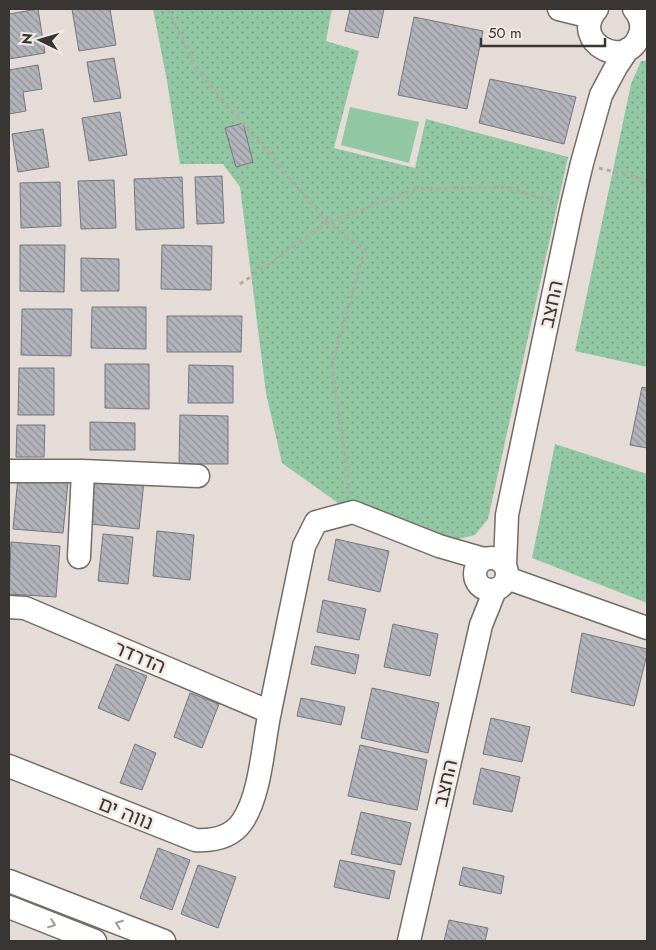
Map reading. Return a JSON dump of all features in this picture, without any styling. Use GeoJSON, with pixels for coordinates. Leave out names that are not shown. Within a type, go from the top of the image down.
{"type":"FeatureCollection","features":[{"type":"Feature","properties":{"kind":"street"},"geometry":{"type":"LineString","coordinates":[[559,9],[594,13]]}},
{"type":"Feature","properties":{"kind":"street","name":"החצב"},"geometry":{"type":"LineString","coordinates":[[594,13],[590,32],[597,45],[602,95]]}},
{"type":"Feature","properties":{"kind":"street"},"geometry":{"type":"LineString","coordinates":[[597,45],[612,53],[637,46],[641,27],[640,16]]}},
{"type":"Feature","properties":{"kind":"street","name":"החצב"},"geometry":{"type":"LineString","coordinates":[[409,941],[481,625],[490,573],[507,515],[582,163],[602,95],[616,67],[637,46]]}},
{"type":"Feature","properties":{"kind":"street"},"geometry":{"type":"LineString","coordinates":[[9,471],[83,471],[198,476]]}},
{"type":"Feature","properties":{"kind":"street"},"geometry":{"type":"LineString","coordinates":[[79,557],[83,471]]}},
{"type":"Feature","properties":{"kind":"street"},"geometry":{"type":"LineString","coordinates":[[270,712],[304,546],[316,522],[352,512],[439,546],[490,573],[647,628]]}},
{"type":"Feature","properties":{"kind":"street","name":"הדרדר"},"geometry":{"type":"LineString","coordinates":[[9,607],[25,608],[270,712]]}},
{"type":"Feature","properties":{"kind":"street","name":"נווה ים"},"geometry":{"type":"LineString","coordinates":[[9,766],[195,840],[209,841],[233,832],[242,822],[250,807],[256,788],[270,712]]}},
{"type":"Feature","properties":{"kind":"street"},"geometry":{"type":"LineString","coordinates":[[9,881],[164,941]]}},
{"type":"Feature","properties":{"kind":"street"},"geometry":{"type":"LineString","coordinates":[[9,907],[95,941]]}},
{"type":"Feature","properties":{"kind":"path"},"geometry":{"type":"LineString","coordinates":[[168,9],[195,68],[328,223],[365,249],[332,364],[352,512]]}},
{"type":"Feature","properties":{"kind":"path"},"geometry":{"type":"LineString","coordinates":[[582,163],[647,180]]}},
{"type":"Feature","properties":{"kind":"path"},"geometry":{"type":"LineString","coordinates":[[240,284],[328,223],[415,189],[503,187],[572,205]]}},
{"type":"Feature","properties":{"kind":"green space"},"geometry":{"type":"Polygon","coordinates":[[[153,9],[332,9],[326,41],[359,51],[334,148],[415,168],[426,119],[568,157],[488,519],[475,535],[458,539],[352,513],[282,463],[266,393],[240,187],[223,164],[180,164],[153,9]]]}},
{"type":"Feature","properties":{"kind":"green space"},"geometry":{"type":"Polygon","coordinates":[[[641,61],[647,61],[647,367],[575,351],[631,84],[641,61]]]}},
{"type":"Feature","properties":{"kind":"green space"},"geometry":{"type":"Polygon","coordinates":[[[350,107],[419,122],[409,163],[341,145],[350,107]]]}},
{"type":"Feature","properties":{"kind":"green space"},"geometry":{"type":"Polygon","coordinates":[[[555,444],[647,474],[647,603],[532,558],[555,444]]]}},
{"type":"Feature","properties":{"kind":"building"},"geometry":{"type":"Polygon","coordinates":[[[38,9],[45,53],[9,59],[9,14],[38,9]]]}},
{"type":"Feature","properties":{"kind":"building"},"geometry":{"type":"Polygon","coordinates":[[[72,9],[110,9],[116,45],[79,51],[72,9]]]}},
{"type":"Feature","properties":{"kind":"building"},"geometry":{"type":"Polygon","coordinates":[[[350,9],[384,9],[378,38],[345,31],[350,9]]]}},
{"type":"Feature","properties":{"kind":"building"},"geometry":{"type":"Polygon","coordinates":[[[414,17],[483,31],[467,109],[398,95],[414,17]]]}},
{"type":"Feature","properties":{"kind":"building"},"geometry":{"type":"Polygon","coordinates":[[[114,58],[121,98],[94,102],[87,62],[114,58]]]}},
{"type":"Feature","properties":{"kind":"building"},"geometry":{"type":"Polygon","coordinates":[[[38,65],[42,89],[23,92],[26,111],[9,114],[9,70],[38,65]]]}},
{"type":"Feature","properties":{"kind":"building"},"geometry":{"type":"Polygon","coordinates":[[[490,79],[576,97],[564,144],[479,123],[490,79]]]}},
{"type":"Feature","properties":{"kind":"building"},"geometry":{"type":"Polygon","coordinates":[[[120,112],[127,155],[89,161],[82,118],[120,112]]]}},
{"type":"Feature","properties":{"kind":"building"},"geometry":{"type":"Polygon","coordinates":[[[243,123],[253,162],[236,167],[225,128],[243,123]]]}},
{"type":"Feature","properties":{"kind":"building"},"geometry":{"type":"Polygon","coordinates":[[[43,129],[49,167],[18,172],[12,134],[43,129]]]}},
{"type":"Feature","properties":{"kind":"building"},"geometry":{"type":"Polygon","coordinates":[[[222,176],[224,223],[197,224],[195,177],[222,176]]]}},
{"type":"Feature","properties":{"kind":"building"},"geometry":{"type":"Polygon","coordinates":[[[182,177],[184,228],[136,230],[134,179],[182,177]]]}},
{"type":"Feature","properties":{"kind":"building"},"geometry":{"type":"Polygon","coordinates":[[[114,180],[116,228],[81,229],[78,181],[114,180]]]}},
{"type":"Feature","properties":{"kind":"building"},"geometry":{"type":"Polygon","coordinates":[[[60,182],[61,226],[21,228],[20,183],[60,182]]]}},
{"type":"Feature","properties":{"kind":"building"},"geometry":{"type":"Polygon","coordinates":[[[20,245],[65,245],[64,292],[20,291],[20,245]]]}},
{"type":"Feature","properties":{"kind":"building"},"geometry":{"type":"Polygon","coordinates":[[[162,245],[212,246],[211,290],[161,289],[162,245]]]}},
{"type":"Feature","properties":{"kind":"building"},"geometry":{"type":"Polygon","coordinates":[[[81,258],[119,259],[119,291],[81,291],[81,258]]]}},
{"type":"Feature","properties":{"kind":"building"},"geometry":{"type":"Polygon","coordinates":[[[92,307],[146,307],[146,349],[91,348],[92,307]]]}},
{"type":"Feature","properties":{"kind":"building"},"geometry":{"type":"Polygon","coordinates":[[[22,309],[72,309],[71,356],[21,355],[22,309]]]}},
{"type":"Feature","properties":{"kind":"building"},"geometry":{"type":"Polygon","coordinates":[[[167,316],[242,316],[241,352],[167,352],[167,316]]]}},
{"type":"Feature","properties":{"kind":"building"},"geometry":{"type":"Polygon","coordinates":[[[105,364],[149,364],[149,409],[105,408],[105,364]]]}},
{"type":"Feature","properties":{"kind":"building"},"geometry":{"type":"Polygon","coordinates":[[[189,365],[233,366],[233,403],[188,403],[189,365]]]}},
{"type":"Feature","properties":{"kind":"building"},"geometry":{"type":"Polygon","coordinates":[[[19,368],[54,368],[54,415],[18,415],[19,368]]]}},
{"type":"Feature","properties":{"kind":"building"},"geometry":{"type":"Polygon","coordinates":[[[642,387],[647,388],[647,448],[630,445],[642,387]]]}},
{"type":"Feature","properties":{"kind":"building"},"geometry":{"type":"Polygon","coordinates":[[[180,415],[228,416],[228,464],[179,464],[180,415]]]}},
{"type":"Feature","properties":{"kind":"building"},"geometry":{"type":"Polygon","coordinates":[[[90,422],[135,423],[135,450],[90,450],[90,422]]]}},
{"type":"Feature","properties":{"kind":"building"},"geometry":{"type":"Polygon","coordinates":[[[17,425],[45,425],[44,457],[16,457],[17,425]]]}},
{"type":"Feature","properties":{"kind":"building"},"geometry":{"type":"Polygon","coordinates":[[[95,476],[144,481],[139,529],[90,524],[95,476]]]}},
{"type":"Feature","properties":{"kind":"building"},"geometry":{"type":"Polygon","coordinates":[[[18,478],[68,482],[63,533],[13,529],[18,478]]]}},
{"type":"Feature","properties":{"kind":"building"},"geometry":{"type":"Polygon","coordinates":[[[157,531],[194,535],[190,580],[153,576],[157,531]]]}},
{"type":"Feature","properties":{"kind":"building"},"geometry":{"type":"Polygon","coordinates":[[[103,534],[133,537],[128,584],[98,581],[103,534]]]}},
{"type":"Feature","properties":{"kind":"building"},"geometry":{"type":"Polygon","coordinates":[[[336,539],[389,551],[380,592],[328,580],[336,539]]]}},
{"type":"Feature","properties":{"kind":"building"},"geometry":{"type":"Polygon","coordinates":[[[11,542],[60,546],[56,597],[9,594],[11,542]]]}},
{"type":"Feature","properties":{"kind":"building"},"geometry":{"type":"Polygon","coordinates":[[[323,600],[366,609],[359,640],[317,632],[323,600]]]}},
{"type":"Feature","properties":{"kind":"building"},"geometry":{"type":"Polygon","coordinates":[[[393,624],[438,634],[430,676],[384,667],[393,624]]]}},
{"type":"Feature","properties":{"kind":"building"},"geometry":{"type":"Polygon","coordinates":[[[582,633],[647,649],[634,706],[571,692],[582,633]]]}},
{"type":"Feature","properties":{"kind":"building"},"geometry":{"type":"Polygon","coordinates":[[[315,646],[359,655],[355,674],[311,664],[315,646]]]}},
{"type":"Feature","properties":{"kind":"building"},"geometry":{"type":"Polygon","coordinates":[[[116,664],[147,676],[129,721],[98,708],[116,664]]]}},
{"type":"Feature","properties":{"kind":"building"},"geometry":{"type":"Polygon","coordinates":[[[372,688],[439,703],[428,753],[361,738],[372,688]]]}},
{"type":"Feature","properties":{"kind":"building"},"geometry":{"type":"Polygon","coordinates":[[[190,693],[219,704],[202,748],[174,737],[190,693]]]}},
{"type":"Feature","properties":{"kind":"building"},"geometry":{"type":"Polygon","coordinates":[[[301,698],[345,707],[341,725],[297,716],[301,698]]]}},
{"type":"Feature","properties":{"kind":"building"},"geometry":{"type":"Polygon","coordinates":[[[491,718],[530,727],[522,762],[483,754],[491,718]]]}},
{"type":"Feature","properties":{"kind":"building"},"geometry":{"type":"Polygon","coordinates":[[[135,744],[156,753],[142,790],[120,783],[135,744]]]}},
{"type":"Feature","properties":{"kind":"building"},"geometry":{"type":"Polygon","coordinates":[[[360,745],[427,760],[417,810],[348,796],[360,745]]]}},
{"type":"Feature","properties":{"kind":"building"},"geometry":{"type":"Polygon","coordinates":[[[481,768],[520,777],[512,812],[473,804],[481,768]]]}},
{"type":"Feature","properties":{"kind":"building"},"geometry":{"type":"Polygon","coordinates":[[[361,812],[411,823],[401,865],[351,854],[361,812]]]}},
{"type":"Feature","properties":{"kind":"building"},"geometry":{"type":"Polygon","coordinates":[[[158,848],[190,860],[172,910],[140,898],[158,848]]]}},
{"type":"Feature","properties":{"kind":"building"},"geometry":{"type":"Polygon","coordinates":[[[340,860],[395,871],[389,899],[334,887],[340,860]]]}},
{"type":"Feature","properties":{"kind":"building"},"geometry":{"type":"Polygon","coordinates":[[[198,865],[236,877],[218,928],[181,914],[198,865]]]}},
{"type":"Feature","properties":{"kind":"building"},"geometry":{"type":"Polygon","coordinates":[[[463,867],[504,876],[501,894],[459,885],[463,867]]]}},
{"type":"Feature","properties":{"kind":"building"},"geometry":{"type":"Polygon","coordinates":[[[449,920],[488,928],[485,941],[444,941],[449,920]]]}}]}
